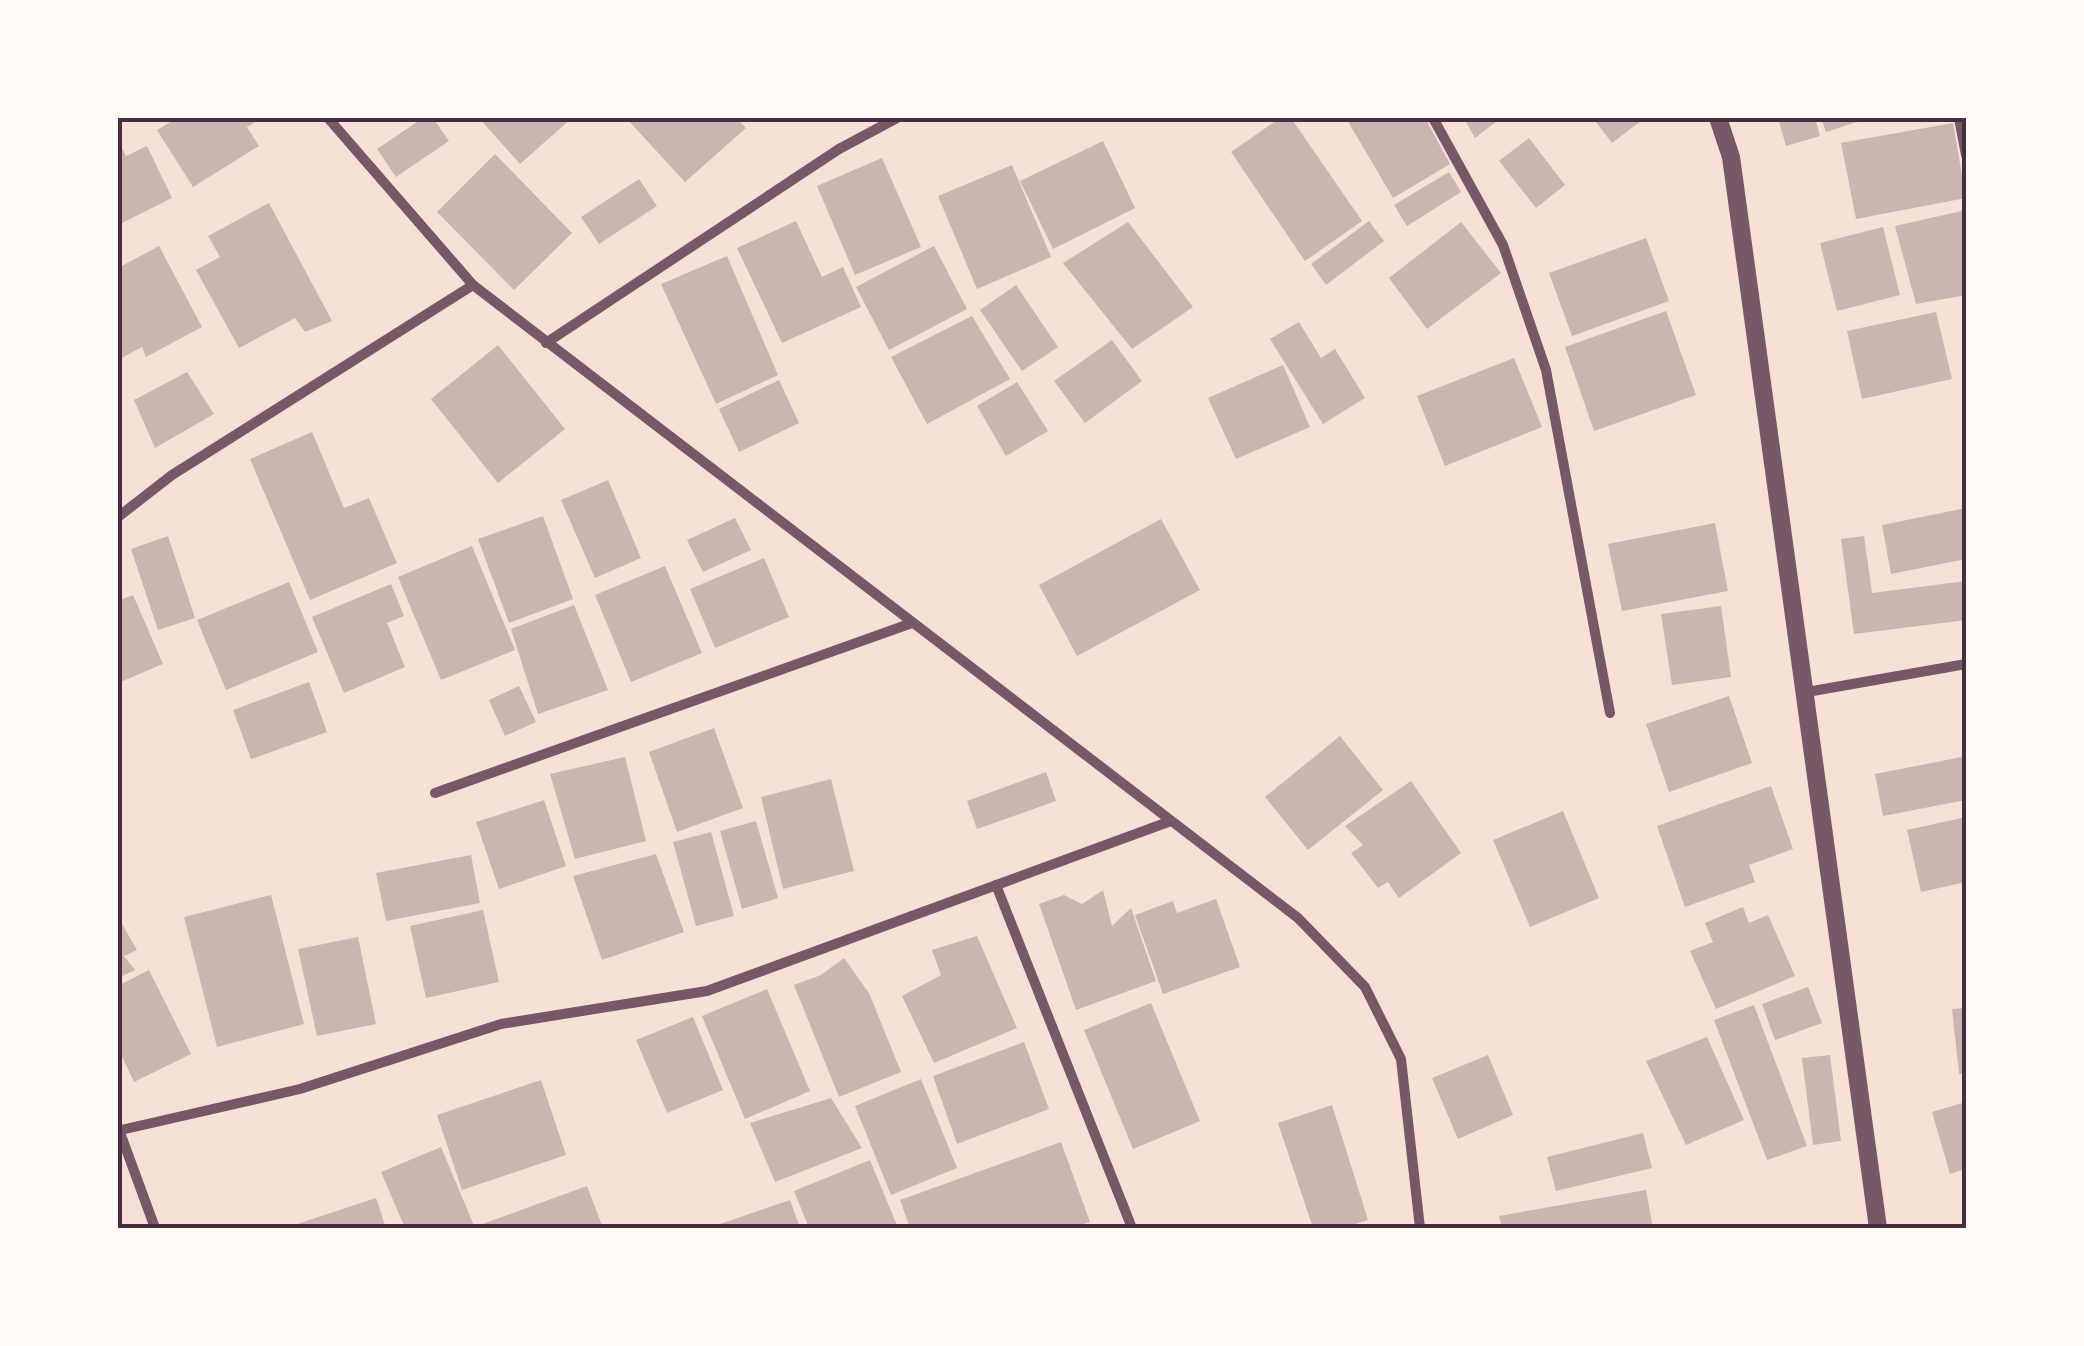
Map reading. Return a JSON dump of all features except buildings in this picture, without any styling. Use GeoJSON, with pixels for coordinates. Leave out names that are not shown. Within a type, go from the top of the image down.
{"type":"FeatureCollection","features":[{"type":"Feature","properties":{"kind":"street"},"geometry":{"type":"LineString","coordinates":[[328,118],[472,285],[1298,918],[1364,988],[1401,1059],[1420,1228]]}},
{"type":"Feature","properties":{"kind":"street"},"geometry":{"type":"LineString","coordinates":[[546,343],[839,149],[897,118]]}},
{"type":"Feature","properties":{"kind":"street"},"geometry":{"type":"LineString","coordinates":[[1433,118],[1503,245],[1546,370],[1610,713]]}},
{"type":"Feature","properties":{"kind":"street"},"geometry":{"type":"LineString","coordinates":[[1718,118],[1731,156],[1878,1228]]}},
{"type":"Feature","properties":{"kind":"street"},"geometry":{"type":"LineString","coordinates":[[1959,118],[1966,155]]}},
{"type":"Feature","properties":{"kind":"street"},"geometry":{"type":"LineString","coordinates":[[118,517],[172,475],[472,285]]}},
{"type":"Feature","properties":{"kind":"street"},"geometry":{"type":"LineString","coordinates":[[435,793],[912,623]]}},
{"type":"Feature","properties":{"kind":"street"},"geometry":{"type":"LineString","coordinates":[[1806,692],[1966,664]]}},
{"type":"Feature","properties":{"kind":"street"},"geometry":{"type":"LineString","coordinates":[[155,1228],[119,1128],[300,1089],[501,1024],[707,991],[1171,821]]}},
{"type":"Feature","properties":{"kind":"street"},"geometry":{"type":"LineString","coordinates":[[996,886],[1132,1228]]}}]}
